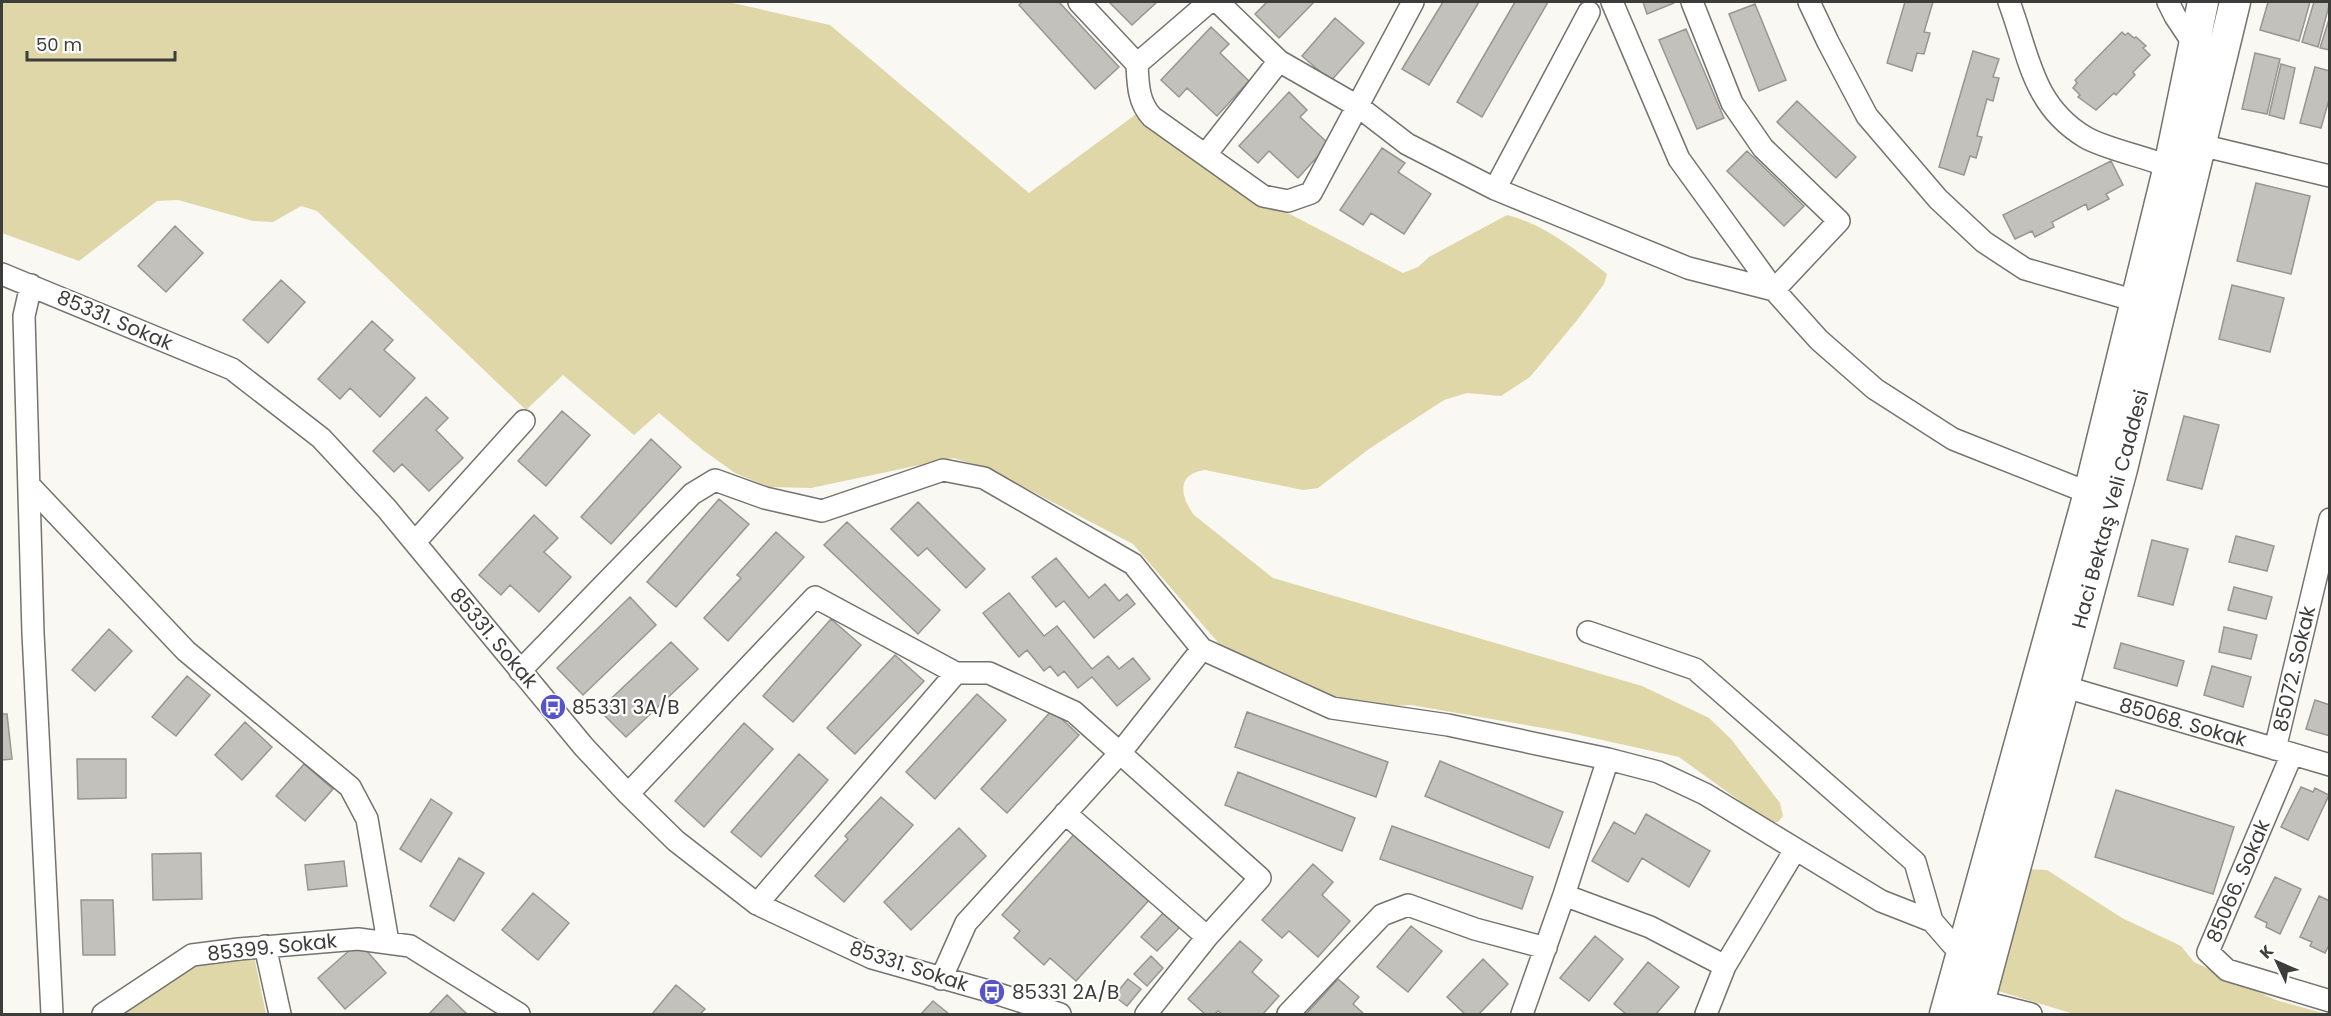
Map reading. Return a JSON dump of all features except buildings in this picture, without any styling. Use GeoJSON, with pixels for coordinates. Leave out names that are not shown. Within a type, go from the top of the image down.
{"type":"FeatureCollection","features":[{"type":"Feature","properties":{"kind":"main road","name":"Haci Bektaş Veli Caddesi"},"geometry":{"type":"LineString","coordinates":[[1978,1008],[2089,494],[2170,162],[2203,2]]}},
{"type":"Feature","properties":{"kind":"main road","name":"Haci Bektaş Veli Caddesi"},"geometry":{"type":"LineString","coordinates":[[1945,1014],[1962,948],[2122,470],[2235,2]]}},
{"type":"Feature","properties":{"kind":"street"},"geometry":{"type":"LineString","coordinates":[[1079,2],[1137,64],[1139,92],[1143,108],[1152,117],[1263,196],[1288,201],[1311,193],[1359,107],[1395,33],[1413,2]]}},
{"type":"Feature","properties":{"kind":"street"},"geometry":{"type":"LineString","coordinates":[[1137,64],[1209,2]]}},
{"type":"Feature","properties":{"kind":"street"},"geometry":{"type":"LineString","coordinates":[[1218,2],[1279,61],[1359,107],[1407,144],[1495,189],[1688,268],[1774,290]]}},
{"type":"Feature","properties":{"kind":"street"},"geometry":{"type":"LineString","coordinates":[[1612,2],[1679,159],[1774,290],[1819,340],[1875,390],[1953,439],[2089,494]]}},
{"type":"Feature","properties":{"kind":"street"},"geometry":{"type":"LineString","coordinates":[[1692,2],[1732,103],[1763,148],[1839,221],[1774,290]]}},
{"type":"Feature","properties":{"kind":"street"},"geometry":{"type":"LineString","coordinates":[[1809,2],[1867,116],[1938,199],[1984,242],[2025,269],[2136,301]]}},
{"type":"Feature","properties":{"kind":"street"},"geometry":{"type":"LineString","coordinates":[[2009,2],[2032,75],[2053,111],[2086,138],[2159,163],[2170,162],[2213,148],[2330,176]]}},
{"type":"Feature","properties":{"kind":"street"},"geometry":{"type":"LineString","coordinates":[[2168,2],[2195,46]]}},
{"type":"Feature","properties":{"kind":"street"},"geometry":{"type":"LineString","coordinates":[[1495,189],[1589,12]]}},
{"type":"Feature","properties":{"kind":"street"},"geometry":{"type":"LineString","coordinates":[[1206,154],[1279,61]]}},
{"type":"Feature","properties":{"kind":"street","name":"85331. Sokak"},"geometry":{"type":"LineString","coordinates":[[2,274],[232,369],[321,438],[387,508],[584,747],[676,841],[757,904],[872,958],[1060,1014]]}},
{"type":"Feature","properties":{"kind":"street"},"geometry":{"type":"LineString","coordinates":[[31,285],[24,316],[33,633],[52,1014]]}},
{"type":"Feature","properties":{"kind":"street"},"geometry":{"type":"LineString","coordinates":[[415,542],[524,421]]}},
{"type":"Feature","properties":{"kind":"street"},"geometry":{"type":"LineString","coordinates":[[520,671],[692,494],[715,480],[765,498],[822,511],[943,470],[984,478],[1133,564],[1202,649],[1332,708],[1448,725],[1658,772],[1706,794],[1881,901],[1932,921]]}},
{"type":"Feature","properties":{"kind":"street"},"geometry":{"type":"LineString","coordinates":[[29,485],[186,651],[350,786],[367,819],[387,942]]}},
{"type":"Feature","properties":{"kind":"street","name":"85072. Sokak"},"geometry":{"type":"LineString","coordinates":[[2283,752],[2330,519]]}},
{"type":"Feature","properties":{"kind":"street"},"geometry":{"type":"LineString","coordinates":[[628,794],[815,597],[956,673],[989,673],[1074,712],[1260,878],[1207,938],[1146,1014]]}},
{"type":"Feature","properties":{"kind":"street"},"geometry":{"type":"LineString","coordinates":[[1588,632],[1695,669],[1915,862],[1932,921],[1952,944],[1962,948]]}},
{"type":"Feature","properties":{"kind":"street"},"geometry":{"type":"LineString","coordinates":[[941,979],[966,923],[1120,753],[1202,649]]}},
{"type":"Feature","properties":{"kind":"street"},"geometry":{"type":"LineString","coordinates":[[757,904],[956,673]]}},
{"type":"Feature","properties":{"kind":"street","name":"85068. Sokak"},"geometry":{"type":"LineString","coordinates":[[2050,683],[2330,765]]}},
{"type":"Feature","properties":{"kind":"street","name":"85066. Sokak"},"geometry":{"type":"LineString","coordinates":[[2283,752],[2208,952],[2227,970],[2330,1001]]}},
{"type":"Feature","properties":{"kind":"street"},"geometry":{"type":"LineString","coordinates":[[1522,1014],[1608,759]]}},
{"type":"Feature","properties":{"kind":"street"},"geometry":{"type":"LineString","coordinates":[[1065,813],[1207,938]]}},
{"type":"Feature","properties":{"kind":"street"},"geometry":{"type":"LineString","coordinates":[[1706,1014],[1725,966],[1795,850]]}},
{"type":"Feature","properties":{"kind":"street"},"geometry":{"type":"LineString","coordinates":[[1564,895],[1650,927],[1725,966]]}},
{"type":"Feature","properties":{"kind":"street"},"geometry":{"type":"LineString","coordinates":[[1288,1014],[1382,915],[1408,905],[1474,929],[1546,948]]}},
{"type":"Feature","properties":{"kind":"street","name":"85399. Sokak"},"geometry":{"type":"LineString","coordinates":[[103,1014],[192,955],[265,946],[358,939],[410,946],[519,1014]]}},
{"type":"Feature","properties":{"kind":"street"},"geometry":{"type":"LineString","coordinates":[[265,946],[280,1014]]}},
{"type":"Feature","properties":{"kind":"street"},"geometry":{"type":"LineString","coordinates":[[1978,1008],[2031,1014]]}},
{"type":"Feature","properties":{"kind":"shaded area"},"geometry":{"type":"Polygon","coordinates":[[[2,2],[728,2],[830,25],[1029,193],[1139,112],[1232,184],[1403,273],[1418,267],[1429,257],[1507,215],[1521,219],[1547,232],[1607,274],[1604,284],[1578,319],[1530,377],[1501,396],[1467,393],[1444,400],[1369,449],[1318,488],[1303,490],[1205,470],[1196,472],[1189,476],[1183,487],[1189,508],[1194,515],[1273,578],[1642,686],[1709,718],[1731,739],[1780,803],[1783,816],[1778,822],[1769,822],[1679,757],[1566,732],[1411,705],[1341,708],[1228,654],[1133,544],[987,468],[953,458],[811,488],[769,487],[735,473],[659,413],[634,435],[563,375],[526,410],[317,211],[301,206],[273,222],[253,221],[178,200],[157,201],[79,261],[2,233],[2,2]]]}},
{"type":"Feature","properties":{"kind":"shaded area"},"geometry":{"type":"Polygon","coordinates":[[[2028,869],[2047,870],[2122,918],[2181,946],[2194,962],[2276,1000],[2326,1014],[2074,1014],[1998,991],[2028,869]]]}},
{"type":"Feature","properties":{"kind":"shaded area"},"geometry":{"type":"Polygon","coordinates":[[[254,956],[266,1014],[115,1014],[198,959],[254,956]]]}},
{"type":"Feature","properties":{"kind":"place","name":"85331 3A/B"},"geometry":{"type":"Point","coordinates":[553,707]}},
{"type":"Feature","properties":{"kind":"place","name":"85331 2A/B"},"geometry":{"type":"Point","coordinates":[992,992]}}]}
